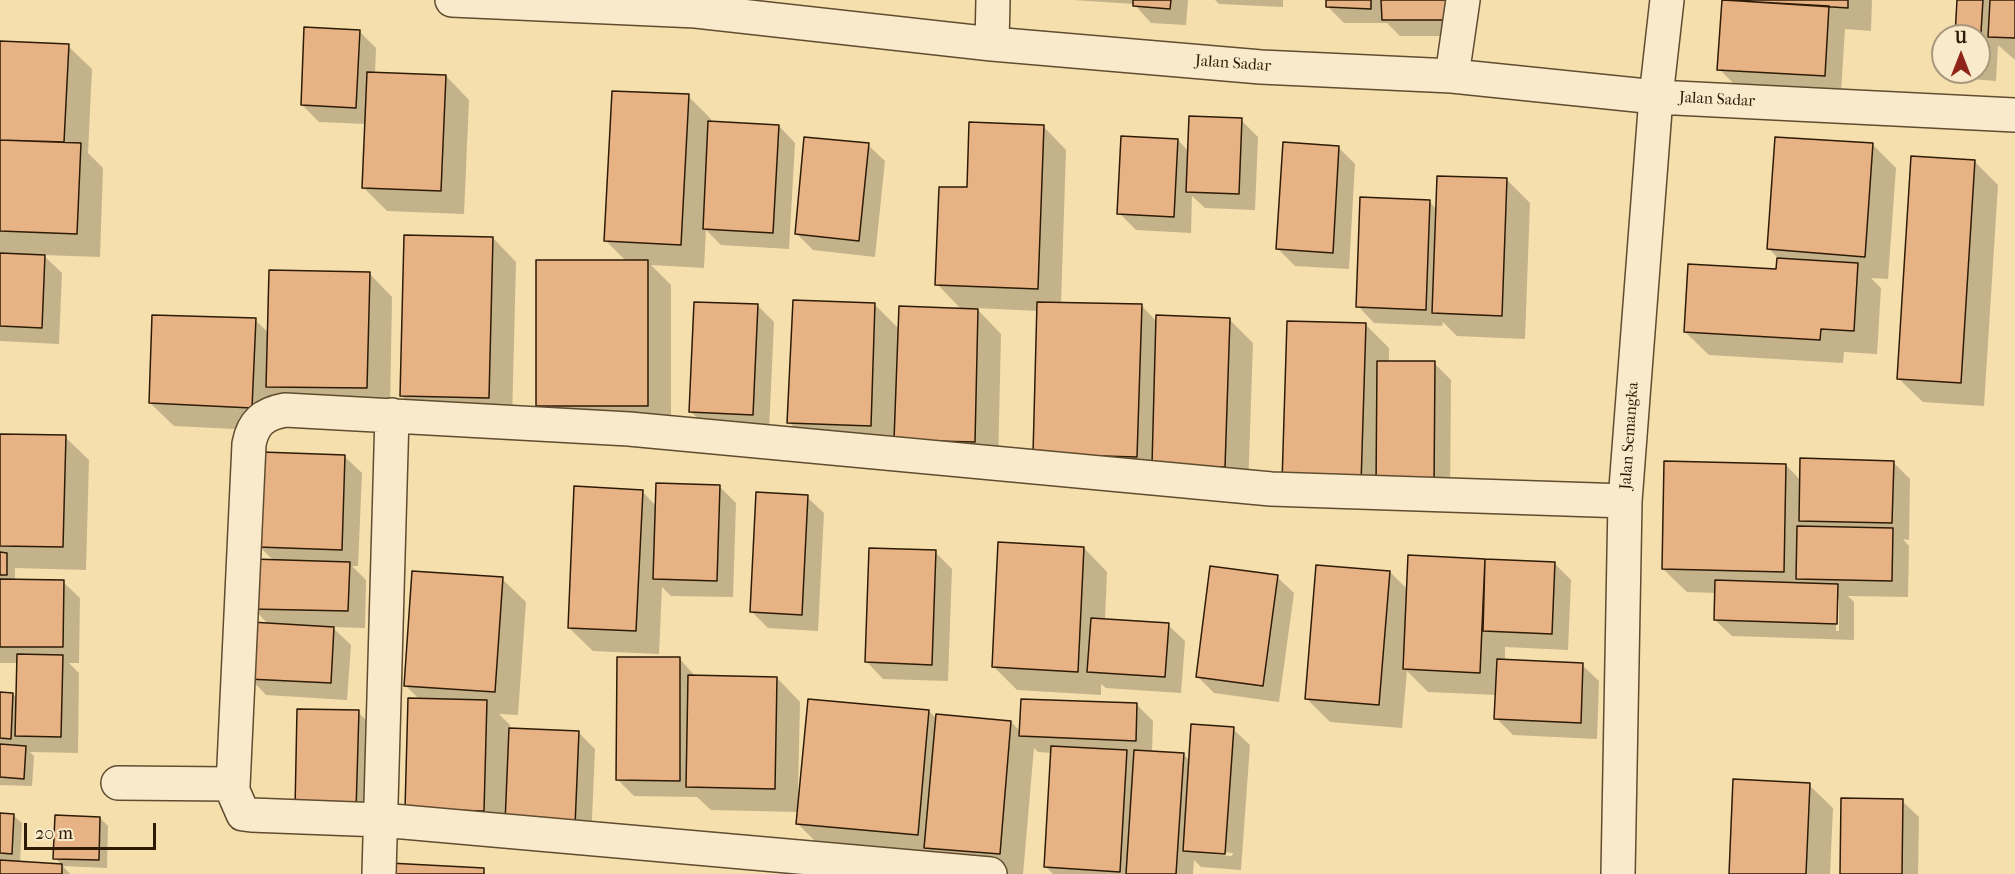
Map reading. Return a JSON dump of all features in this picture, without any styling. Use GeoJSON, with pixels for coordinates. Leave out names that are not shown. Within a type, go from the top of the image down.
{"type":"FeatureCollection","features":[{"type":"Feature","properties":{"kind":"street","name":"Jalan Sadar"},"geometry":{"type":"LineString","coordinates":[[452,0],[696,11],[992,44],[1261,67],[1452,75],[1656,97],[2015,116]]}},
{"type":"Feature","properties":{"kind":"street"},"geometry":{"type":"LineString","coordinates":[[992,44],[993,0]]}},
{"type":"Feature","properties":{"kind":"street"},"geometry":{"type":"LineString","coordinates":[[1452,75],[1463,0]]}},
{"type":"Feature","properties":{"kind":"street","name":"Jalan Semangka"},"geometry":{"type":"LineString","coordinates":[[1618,874],[1624,501],[1656,97],[1667,0]]}},
{"type":"Feature","properties":{"kind":"street"},"geometry":{"type":"LineString","coordinates":[[990,874],[900,870],[381,820],[243,814],[233,786],[252,430],[260,419],[272,412],[285,410],[392,415],[629,429],[1271,489],[1624,501]]}},
{"type":"Feature","properties":{"kind":"street"},"geometry":{"type":"LineString","coordinates":[[379,874],[392,415]]}},
{"type":"Feature","properties":{"kind":"street"},"geometry":{"type":"LineString","coordinates":[[118,783],[230,784],[233,786]]}},
{"type":"Feature","properties":{"kind":"building"},"geometry":{"type":"Polygon","coordinates":[[[1133,0],[1171,0],[1170,9],[1133,6],[1133,0]]]}},
{"type":"Feature","properties":{"kind":"building"},"geometry":{"type":"Polygon","coordinates":[[[1326,0],[1371,0],[1371,9],[1326,7],[1326,0]]]}},
{"type":"Feature","properties":{"kind":"building"},"geometry":{"type":"Polygon","coordinates":[[[1381,0],[1447,0],[1447,20],[1382,20],[1381,0]]]}},
{"type":"Feature","properties":{"kind":"building"},"geometry":{"type":"Polygon","coordinates":[[[1722,0],[1829,6],[1825,76],[1717,70],[1722,0]]]}},
{"type":"Feature","properties":{"kind":"building"},"geometry":{"type":"Polygon","coordinates":[[[1724,0],[1848,0],[1848,8],[1724,0]]]}},
{"type":"Feature","properties":{"kind":"building"},"geometry":{"type":"Polygon","coordinates":[[[1957,0],[1983,0],[1982,24],[1956,24],[1957,0]]]}},
{"type":"Feature","properties":{"kind":"building"},"geometry":{"type":"Polygon","coordinates":[[[1990,0],[2015,0],[2015,38],[1991,37],[1991,24],[1989,24],[1990,0]]]}},
{"type":"Feature","properties":{"kind":"building"},"geometry":{"type":"Polygon","coordinates":[[[304,27],[360,30],[356,108],[301,105],[304,27]]]}},
{"type":"Feature","properties":{"kind":"building"},"geometry":{"type":"Polygon","coordinates":[[[0,41],[69,44],[64,142],[0,140],[0,41]]]}},
{"type":"Feature","properties":{"kind":"building"},"geometry":{"type":"Polygon","coordinates":[[[367,72],[446,75],[441,191],[362,188],[367,72]]]}},
{"type":"Feature","properties":{"kind":"building"},"geometry":{"type":"Polygon","coordinates":[[[612,91],[689,94],[681,245],[604,241],[612,91]]]}},
{"type":"Feature","properties":{"kind":"building"},"geometry":{"type":"Polygon","coordinates":[[[1189,116],[1242,118],[1239,194],[1186,192],[1189,116]]]}},
{"type":"Feature","properties":{"kind":"building"},"geometry":{"type":"Polygon","coordinates":[[[708,121],[779,125],[773,233],[703,229],[708,121]]]}},
{"type":"Feature","properties":{"kind":"building"},"geometry":{"type":"Polygon","coordinates":[[[969,122],[1044,125],[1038,289],[935,285],[939,187],[967,187],[969,122]]]}},
{"type":"Feature","properties":{"kind":"building"},"geometry":{"type":"Polygon","coordinates":[[[1121,136],[1178,139],[1174,217],[1117,214],[1121,136]]]}},
{"type":"Feature","properties":{"kind":"building"},"geometry":{"type":"Polygon","coordinates":[[[804,137],[869,143],[859,241],[795,234],[804,137]]]}},
{"type":"Feature","properties":{"kind":"building"},"geometry":{"type":"Polygon","coordinates":[[[1775,137],[1873,143],[1865,257],[1767,249],[1775,137]]]}},
{"type":"Feature","properties":{"kind":"building"},"geometry":{"type":"Polygon","coordinates":[[[0,140],[81,143],[77,234],[0,231],[0,140]]]}},
{"type":"Feature","properties":{"kind":"building"},"geometry":{"type":"Polygon","coordinates":[[[1283,142],[1339,146],[1333,253],[1276,249],[1283,142]]]}},
{"type":"Feature","properties":{"kind":"building"},"geometry":{"type":"Polygon","coordinates":[[[1911,156],[1975,160],[1961,383],[1897,379],[1911,156]]]}},
{"type":"Feature","properties":{"kind":"building"},"geometry":{"type":"Polygon","coordinates":[[[1437,176],[1507,178],[1502,316],[1432,313],[1437,176]]]}},
{"type":"Feature","properties":{"kind":"building"},"geometry":{"type":"Polygon","coordinates":[[[1360,197],[1430,200],[1426,310],[1356,307],[1360,197]]]}},
{"type":"Feature","properties":{"kind":"building"},"geometry":{"type":"Polygon","coordinates":[[[404,235],[493,237],[489,398],[400,396],[404,235]]]}},
{"type":"Feature","properties":{"kind":"building"},"geometry":{"type":"Polygon","coordinates":[[[0,253],[45,255],[42,328],[0,326],[0,253]]]}},
{"type":"Feature","properties":{"kind":"building"},"geometry":{"type":"Polygon","coordinates":[[[1777,258],[1858,263],[1854,331],[1821,329],[1820,340],[1684,332],[1688,264],[1776,269],[1777,258]]]}},
{"type":"Feature","properties":{"kind":"building"},"geometry":{"type":"Polygon","coordinates":[[[536,260],[648,260],[648,406],[536,406],[536,260]]]}},
{"type":"Feature","properties":{"kind":"building"},"geometry":{"type":"Polygon","coordinates":[[[269,270],[370,272],[367,388],[266,387],[269,270]]]}},
{"type":"Feature","properties":{"kind":"building"},"geometry":{"type":"Polygon","coordinates":[[[793,300],[875,303],[871,426],[787,423],[793,300]]]}},
{"type":"Feature","properties":{"kind":"building"},"geometry":{"type":"Polygon","coordinates":[[[694,302],[758,304],[753,415],[689,412],[694,302]]]}},
{"type":"Feature","properties":{"kind":"building"},"geometry":{"type":"Polygon","coordinates":[[[1037,302],[1142,304],[1137,457],[1033,454],[1037,302]]]}},
{"type":"Feature","properties":{"kind":"building"},"geometry":{"type":"Polygon","coordinates":[[[899,306],[978,309],[975,442],[894,440],[899,306]]]}},
{"type":"Feature","properties":{"kind":"building"},"geometry":{"type":"Polygon","coordinates":[[[152,315],[256,318],[252,408],[149,403],[152,315]]]}},
{"type":"Feature","properties":{"kind":"building"},"geometry":{"type":"Polygon","coordinates":[[[1156,315],[1230,318],[1225,467],[1152,465],[1156,315]]]}},
{"type":"Feature","properties":{"kind":"building"},"geometry":{"type":"Polygon","coordinates":[[[1287,321],[1366,323],[1361,484],[1282,482],[1287,321]]]}},
{"type":"Feature","properties":{"kind":"building"},"geometry":{"type":"Polygon","coordinates":[[[1377,361],[1435,361],[1434,488],[1376,488],[1377,361]]]}},
{"type":"Feature","properties":{"kind":"building"},"geometry":{"type":"Polygon","coordinates":[[[0,434],[66,435],[63,547],[0,546],[0,434]]]}},
{"type":"Feature","properties":{"kind":"building"},"geometry":{"type":"Polygon","coordinates":[[[262,452],[345,455],[342,550],[258,547],[262,452]]]}},
{"type":"Feature","properties":{"kind":"building"},"geometry":{"type":"Polygon","coordinates":[[[1800,458],[1894,461],[1892,523],[1799,521],[1800,458]]]}},
{"type":"Feature","properties":{"kind":"building"},"geometry":{"type":"Polygon","coordinates":[[[1664,461],[1786,464],[1784,572],[1662,569],[1664,461]]]}},
{"type":"Feature","properties":{"kind":"building"},"geometry":{"type":"Polygon","coordinates":[[[656,483],[720,485],[717,581],[653,579],[656,483]]]}},
{"type":"Feature","properties":{"kind":"building"},"geometry":{"type":"Polygon","coordinates":[[[574,486],[643,490],[636,631],[568,628],[574,486]]]}},
{"type":"Feature","properties":{"kind":"building"},"geometry":{"type":"Polygon","coordinates":[[[756,492],[808,495],[802,615],[750,612],[756,492]]]}},
{"type":"Feature","properties":{"kind":"building"},"geometry":{"type":"Polygon","coordinates":[[[1797,526],[1893,528],[1892,581],[1796,579],[1797,526]]]}},
{"type":"Feature","properties":{"kind":"building"},"geometry":{"type":"Polygon","coordinates":[[[998,542],[1084,547],[1078,672],[992,667],[998,542]]]}},
{"type":"Feature","properties":{"kind":"building"},"geometry":{"type":"Polygon","coordinates":[[[869,548],[936,550],[932,665],[865,662],[869,548]]]}},
{"type":"Feature","properties":{"kind":"building"},"geometry":{"type":"Polygon","coordinates":[[[0,552],[7,553],[7,575],[0,575],[0,552]]]}},
{"type":"Feature","properties":{"kind":"building"},"geometry":{"type":"Polygon","coordinates":[[[1408,555],[1485,559],[1480,673],[1403,669],[1408,555]]]}},
{"type":"Feature","properties":{"kind":"building"},"geometry":{"type":"Polygon","coordinates":[[[252,559],[350,562],[348,611],[251,609],[252,559]]]}},
{"type":"Feature","properties":{"kind":"building"},"geometry":{"type":"Polygon","coordinates":[[[1485,559],[1555,562],[1552,634],[1483,631],[1485,559]]]}},
{"type":"Feature","properties":{"kind":"building"},"geometry":{"type":"Polygon","coordinates":[[[1316,565],[1390,571],[1379,705],[1305,699],[1316,565]]]}},
{"type":"Feature","properties":{"kind":"building"},"geometry":{"type":"Polygon","coordinates":[[[1210,566],[1278,575],[1263,686],[1196,677],[1210,566]]]}},
{"type":"Feature","properties":{"kind":"building"},"geometry":{"type":"Polygon","coordinates":[[[412,571],[503,577],[495,692],[404,686],[412,571]]]}},
{"type":"Feature","properties":{"kind":"building"},"geometry":{"type":"Polygon","coordinates":[[[0,579],[64,580],[63,647],[0,647],[0,579]]]}},
{"type":"Feature","properties":{"kind":"building"},"geometry":{"type":"Polygon","coordinates":[[[1715,580],[1838,584],[1837,624],[1714,620],[1715,580]]]}},
{"type":"Feature","properties":{"kind":"building"},"geometry":{"type":"Polygon","coordinates":[[[1091,618],[1169,623],[1165,677],[1087,672],[1091,618]]]}},
{"type":"Feature","properties":{"kind":"building"},"geometry":{"type":"Polygon","coordinates":[[[251,622],[334,627],[331,683],[248,679],[251,622]]]}},
{"type":"Feature","properties":{"kind":"building"},"geometry":{"type":"Polygon","coordinates":[[[17,654],[63,655],[61,737],[15,736],[17,654]]]}},
{"type":"Feature","properties":{"kind":"building"},"geometry":{"type":"Polygon","coordinates":[[[617,657],[680,657],[680,781],[616,780],[617,657]]]}},
{"type":"Feature","properties":{"kind":"building"},"geometry":{"type":"Polygon","coordinates":[[[1497,659],[1583,663],[1581,723],[1494,719],[1497,659]]]}},
{"type":"Feature","properties":{"kind":"building"},"geometry":{"type":"Polygon","coordinates":[[[688,675],[777,677],[775,789],[686,787],[688,675]]]}},
{"type":"Feature","properties":{"kind":"building"},"geometry":{"type":"Polygon","coordinates":[[[0,692],[13,693],[11,739],[0,738],[0,692]]]}},
{"type":"Feature","properties":{"kind":"building"},"geometry":{"type":"Polygon","coordinates":[[[408,698],[487,700],[484,811],[405,809],[408,698]]]}},
{"type":"Feature","properties":{"kind":"building"},"geometry":{"type":"Polygon","coordinates":[[[808,699],[929,710],[918,835],[796,824],[808,699]]]}},
{"type":"Feature","properties":{"kind":"building"},"geometry":{"type":"Polygon","coordinates":[[[1021,699],[1137,703],[1136,741],[1019,736],[1021,699]]]}},
{"type":"Feature","properties":{"kind":"building"},"geometry":{"type":"Polygon","coordinates":[[[297,709],[359,710],[356,811],[295,809],[297,709]]]}},
{"type":"Feature","properties":{"kind":"building"},"geometry":{"type":"Polygon","coordinates":[[[936,714],[1011,721],[1000,854],[924,848],[936,714]]]}},
{"type":"Feature","properties":{"kind":"building"},"geometry":{"type":"Polygon","coordinates":[[[1191,724],[1234,727],[1225,854],[1183,851],[1191,724]]]}},
{"type":"Feature","properties":{"kind":"building"},"geometry":{"type":"Polygon","coordinates":[[[509,728],[579,731],[575,826],[505,823],[509,728]]]}},
{"type":"Feature","properties":{"kind":"building"},"geometry":{"type":"Polygon","coordinates":[[[0,744],[26,746],[24,779],[0,777],[0,744]]]}},
{"type":"Feature","properties":{"kind":"building"},"geometry":{"type":"Polygon","coordinates":[[[1051,746],[1127,750],[1120,872],[1044,867],[1051,746]]]}},
{"type":"Feature","properties":{"kind":"building"},"geometry":{"type":"Polygon","coordinates":[[[1134,750],[1184,753],[1176,874],[1126,874],[1134,750]]]}},
{"type":"Feature","properties":{"kind":"building"},"geometry":{"type":"Polygon","coordinates":[[[1733,779],[1810,783],[1806,874],[1729,874],[1733,779]]]}},
{"type":"Feature","properties":{"kind":"building"},"geometry":{"type":"Polygon","coordinates":[[[1841,798],[1903,799],[1902,874],[1840,874],[1841,798]]]}},
{"type":"Feature","properties":{"kind":"building"},"geometry":{"type":"Polygon","coordinates":[[[0,813],[14,814],[12,854],[0,853],[0,813]]]}},
{"type":"Feature","properties":{"kind":"building"},"geometry":{"type":"Polygon","coordinates":[[[55,815],[100,817],[99,860],[53,859],[55,815]]]}},
{"type":"Feature","properties":{"kind":"building"},"geometry":{"type":"Polygon","coordinates":[[[0,860],[62,864],[62,874],[0,874],[0,860]]]}},
{"type":"Feature","properties":{"kind":"building"},"geometry":{"type":"Polygon","coordinates":[[[389,863],[484,868],[484,874],[388,874],[389,863]]]}}]}
